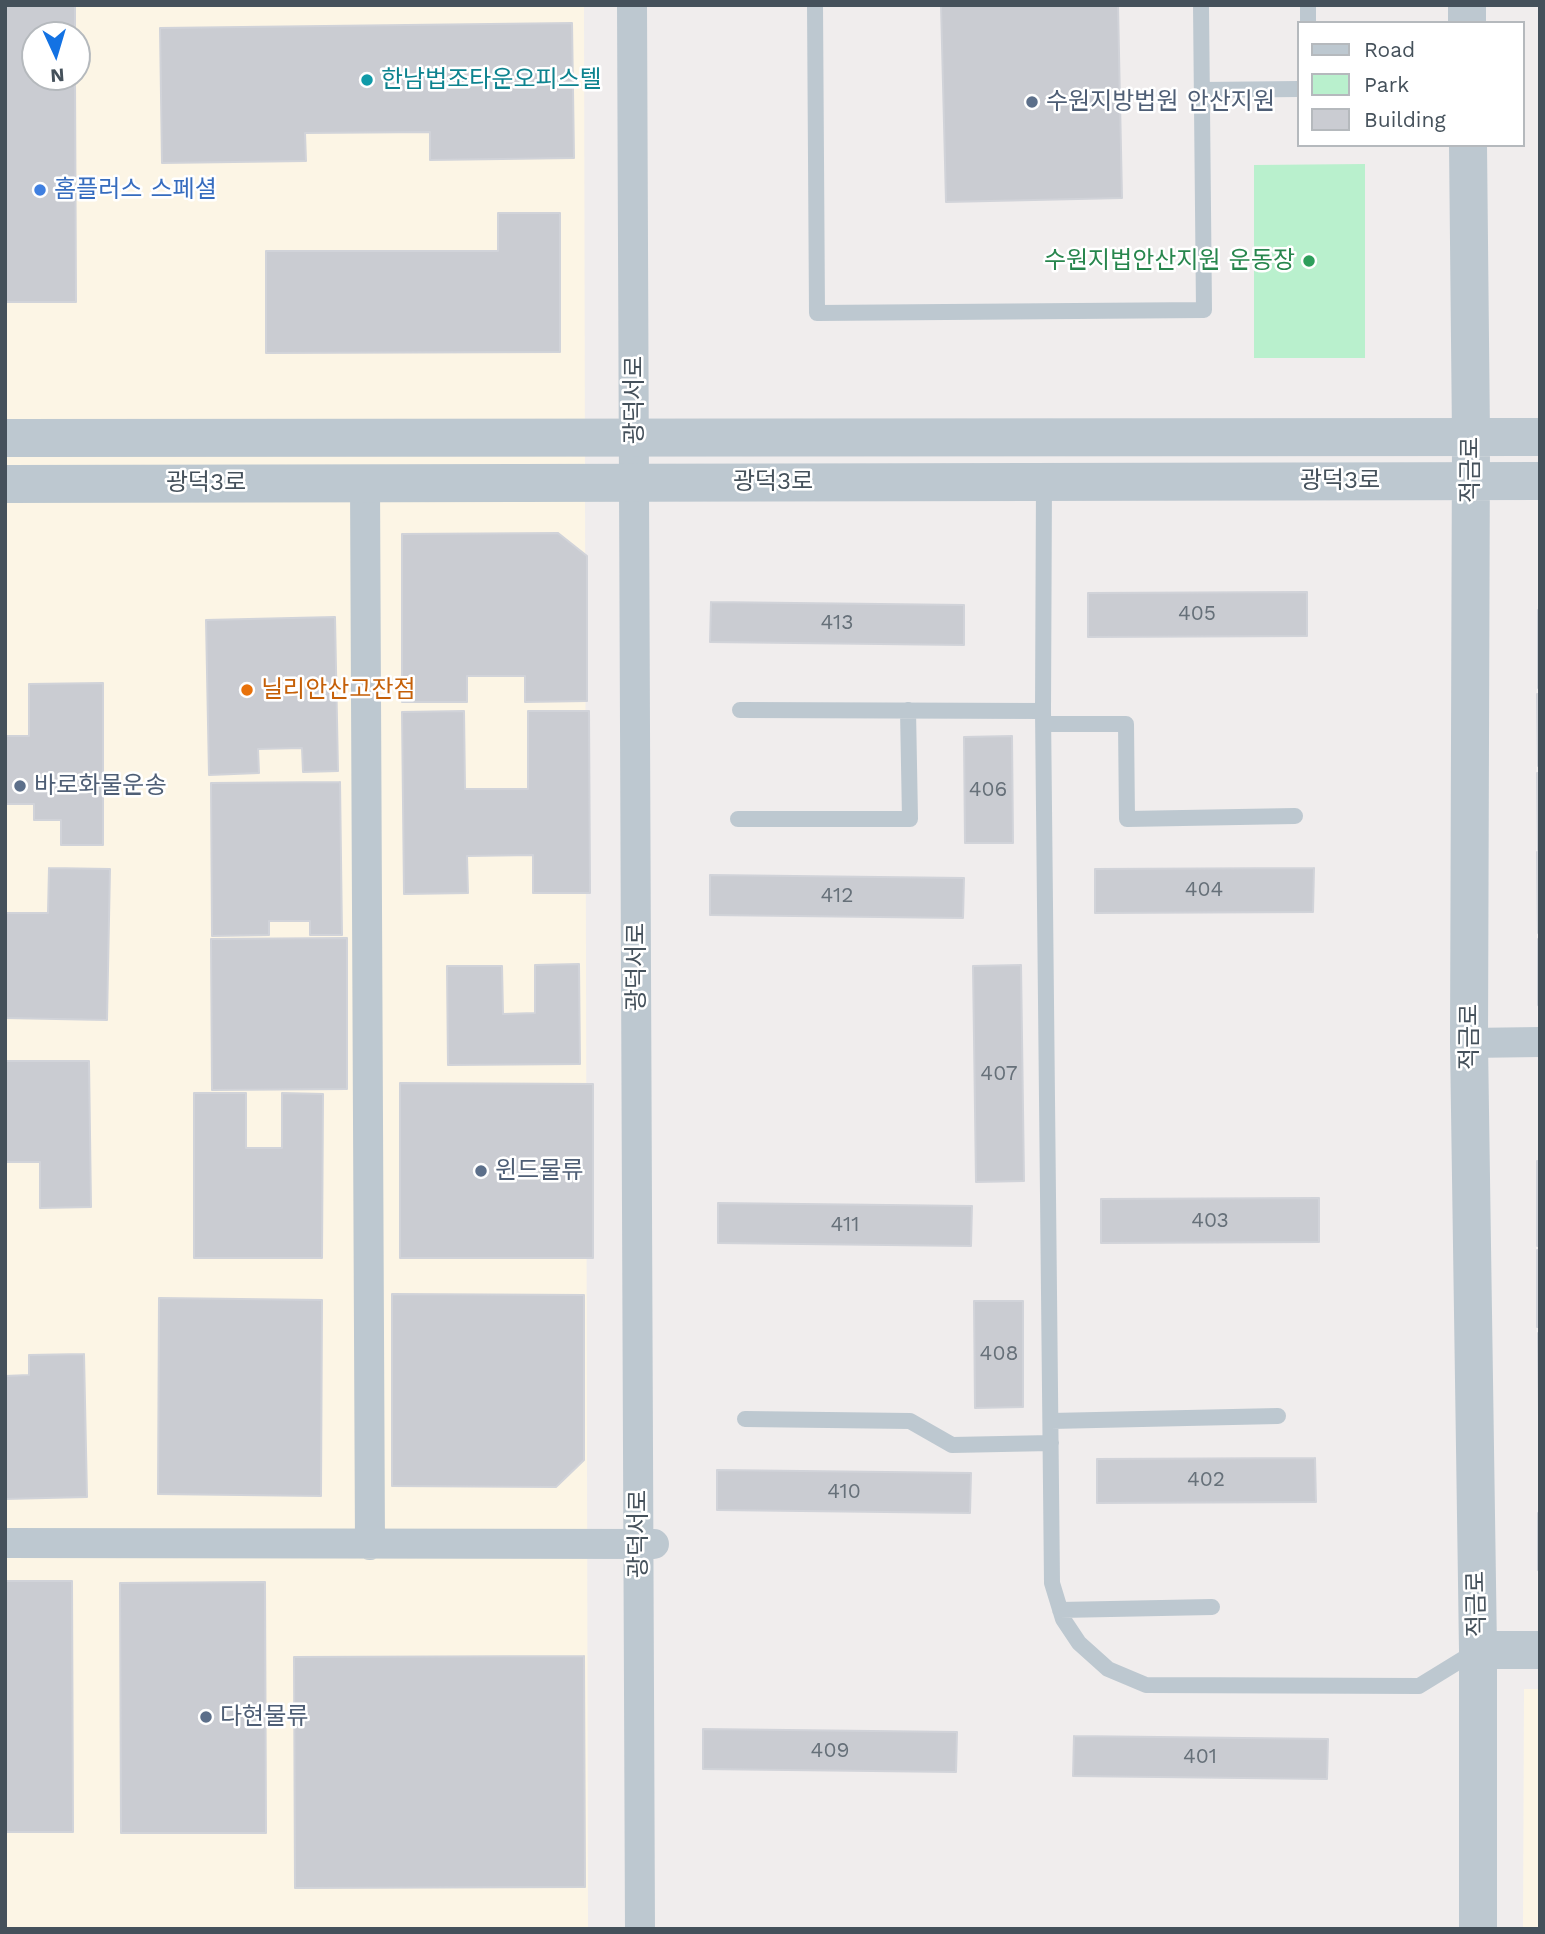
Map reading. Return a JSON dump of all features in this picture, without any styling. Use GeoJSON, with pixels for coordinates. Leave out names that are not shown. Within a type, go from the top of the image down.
{"type":"FeatureCollection","features":[{"type":"Feature","properties":{"kind":"street","name":"광덕서로"},"geometry":{"type":"LineString","coordinates":[[632,5],[646,1544],[640,1929]]}},
{"type":"Feature","properties":{"kind":"street","name":"적금로"},"geometry":{"type":"LineString","coordinates":[[1468,147],[1471,437],[1469,1043],[1478,1650],[1478,1929]]}},
{"type":"Feature","properties":{"kind":"street","name":"광덕3로"},"geometry":{"type":"LineString","coordinates":[[5,438],[1540,437]]}},
{"type":"Feature","properties":{"kind":"street","name":"광덕3로"},"geometry":{"type":"LineString","coordinates":[[5,484],[1540,481]]}},
{"type":"Feature","properties":{"kind":"street"},"geometry":{"type":"LineString","coordinates":[[365,483],[370,1545]]}},
{"type":"Feature","properties":{"kind":"street"},"geometry":{"type":"LineString","coordinates":[[1469,1043],[1540,1042]]}},
{"type":"Feature","properties":{"kind":"street"},"geometry":{"type":"LineString","coordinates":[[5,1543],[646,1544]]}},
{"type":"Feature","properties":{"kind":"street"},"geometry":{"type":"LineString","coordinates":[[1478,1650],[1540,1650]]}},
{"type":"Feature","properties":{"kind":"lane"},"geometry":{"type":"LineString","coordinates":[[815,5],[817,313],[1204,310],[1202,5]]}},
{"type":"Feature","properties":{"kind":"lane"},"geometry":{"type":"LineString","coordinates":[[1202,90],[1296,89]]}},
{"type":"Feature","properties":{"kind":"lane"},"geometry":{"type":"LineString","coordinates":[[1044,481],[1052,1583],[1063,1619],[1079,1643],[1108,1669],[1146,1685],[1419,1686],[1478,1650]]}},
{"type":"Feature","properties":{"kind":"lane"},"geometry":{"type":"LineString","coordinates":[[740,710],[908,710],[1126,724],[1127,819],[1295,816]]}},
{"type":"Feature","properties":{"kind":"lane"},"geometry":{"type":"LineString","coordinates":[[738,819],[910,819],[908,710]]}},
{"type":"Feature","properties":{"kind":"lane"},"geometry":{"type":"LineString","coordinates":[[1051,1421],[1278,1416]]}},
{"type":"Feature","properties":{"kind":"lane"},"geometry":{"type":"LineString","coordinates":[[745,1419],[910,1421],[952,1445],[1051,1443]]}},
{"type":"Feature","properties":{"kind":"lane"},"geometry":{"type":"LineString","coordinates":[[1060,1610],[1212,1607]]}},
{"type":"Feature","properties":{"kind":"shaded area"},"geometry":{"type":"Polygon","coordinates":[[[5,5],[584,5],[588,1929],[5,1929],[5,5]]]}},
{"type":"Feature","properties":{"kind":"shaded area"},"geometry":{"type":"Polygon","coordinates":[[[1524,1689],[1540,1689],[1540,1929],[1523,1929],[1524,1689]]]}},
{"type":"Feature","properties":{"kind":"green space","name":"수원지법안산지원 운동장"},"geometry":{"type":"Polygon","coordinates":[[[1365,164],[1365,358],[1254,358],[1254,165],[1365,164]]]}},
{"type":"Feature","properties":{"kind":"building","name":"홈플러스 스페셜"},"geometry":{"type":"Polygon","coordinates":[[[5,5],[75,5],[75,21],[21,21],[21,91],[75,91],[76,302],[5,302],[5,5]]]}},
{"type":"Feature","properties":{"kind":"building","name":"수원지방법원 안산지원"},"geometry":{"type":"Polygon","coordinates":[[[941,5],[1118,5],[1122,198],[946,202],[941,5]]]}},
{"type":"Feature","properties":{"kind":"building","name":"한남법조타운오피스텔"},"geometry":{"type":"Polygon","coordinates":[[[572,23],[574,158],[430,160],[430,132],[305,133],[306,161],[162,163],[160,28],[572,23]]]}},
{"type":"Feature","properties":{"kind":"building"},"geometry":{"type":"Polygon","coordinates":[[[498,213],[560,213],[560,352],[266,353],[266,251],[498,251],[498,213]]]}},
{"type":"Feature","properties":{"kind":"building"},"geometry":{"type":"Polygon","coordinates":[[[558,533],[587,556],[587,701],[525,702],[525,676],[467,676],[467,702],[402,702],[402,534],[558,533]]]}},
{"type":"Feature","properties":{"kind":"building"},"geometry":{"type":"Polygon","coordinates":[[[1307,592],[1307,636],[1088,637],[1088,593],[1307,592]]]}},
{"type":"Feature","properties":{"kind":"building"},"geometry":{"type":"Polygon","coordinates":[[[711,602],[964,605],[964,645],[710,642],[711,602]]]}},
{"type":"Feature","properties":{"kind":"building"},"geometry":{"type":"Polygon","coordinates":[[[1540,610],[1540,688],[1538,688],[1540,610]]]}},
{"type":"Feature","properties":{"kind":"building"},"geometry":{"type":"Polygon","coordinates":[[[335,617],[338,771],[303,772],[302,748],[258,749],[259,773],[209,775],[206,620],[335,617]]]}},
{"type":"Feature","properties":{"kind":"building"},"geometry":{"type":"Polygon","coordinates":[[[103,683],[103,845],[61,845],[61,820],[34,820],[34,804],[5,804],[5,736],[29,736],[29,684],[103,683]]]}},
{"type":"Feature","properties":{"kind":"building"},"geometry":{"type":"Polygon","coordinates":[[[1537,694],[1540,694],[1540,766],[1538,766],[1537,694]]]}},
{"type":"Feature","properties":{"kind":"building"},"geometry":{"type":"Polygon","coordinates":[[[464,711],[465,789],[528,789],[528,711],[589,711],[590,893],[533,893],[533,855],[467,856],[468,893],[404,894],[402,712],[464,711]]]}},
{"type":"Feature","properties":{"kind":"building"},"geometry":{"type":"Polygon","coordinates":[[[1012,736],[1013,843],[965,843],[964,737],[1012,736]]]}},
{"type":"Feature","properties":{"kind":"building"},"geometry":{"type":"Polygon","coordinates":[[[1537,773],[1540,773],[1540,850],[1538,850],[1537,773]]]}},
{"type":"Feature","properties":{"kind":"building"},"geometry":{"type":"Polygon","coordinates":[[[340,782],[342,935],[310,935],[310,921],[269,921],[269,935],[212,936],[211,783],[340,782]]]}},
{"type":"Feature","properties":{"kind":"building"},"geometry":{"type":"Polygon","coordinates":[[[1537,852],[1540,852],[1540,933],[1538,933],[1537,852]]]}},
{"type":"Feature","properties":{"kind":"building"},"geometry":{"type":"Polygon","coordinates":[[[49,868],[110,869],[107,1020],[5,1018],[5,913],[48,913],[49,868]]]}},
{"type":"Feature","properties":{"kind":"building"},"geometry":{"type":"Polygon","coordinates":[[[1314,868],[1313,912],[1095,913],[1095,869],[1314,868]]]}},
{"type":"Feature","properties":{"kind":"building"},"geometry":{"type":"Polygon","coordinates":[[[710,875],[964,878],[963,918],[710,915],[710,875]]]}},
{"type":"Feature","properties":{"kind":"building"},"geometry":{"type":"Polygon","coordinates":[[[347,938],[347,1089],[212,1090],[211,939],[347,938]]]}},
{"type":"Feature","properties":{"kind":"building"},"geometry":{"type":"Polygon","coordinates":[[[1540,939],[1540,1006],[1538,1005],[1540,939]]]}},
{"type":"Feature","properties":{"kind":"building"},"geometry":{"type":"Polygon","coordinates":[[[579,964],[580,1064],[448,1065],[447,966],[502,966],[503,1014],[535,1013],[535,965],[579,964]]]}},
{"type":"Feature","properties":{"kind":"building"},"geometry":{"type":"Polygon","coordinates":[[[1021,965],[1024,1181],[976,1182],[973,966],[1021,965]]]}},
{"type":"Feature","properties":{"kind":"building"},"geometry":{"type":"Polygon","coordinates":[[[5,1061],[89,1061],[91,1207],[40,1208],[40,1162],[5,1162],[5,1061]]]}},
{"type":"Feature","properties":{"kind":"building"},"geometry":{"type":"Polygon","coordinates":[[[400,1083],[593,1084],[593,1258],[400,1258],[400,1083]]]}},
{"type":"Feature","properties":{"kind":"building"},"geometry":{"type":"Polygon","coordinates":[[[1539,1088],[1540,1158],[1539,1158],[1539,1088]]]}},
{"type":"Feature","properties":{"kind":"building"},"geometry":{"type":"Polygon","coordinates":[[[194,1093],[246,1093],[246,1148],[282,1148],[282,1093],[323,1094],[322,1258],[194,1258],[194,1093]]]}},
{"type":"Feature","properties":{"kind":"building"},"geometry":{"type":"Polygon","coordinates":[[[1537,1161],[1540,1161],[1540,1246],[1537,1246],[1537,1161]]]}},
{"type":"Feature","properties":{"kind":"building"},"geometry":{"type":"Polygon","coordinates":[[[1319,1198],[1319,1242],[1101,1243],[1101,1199],[1319,1198]]]}},
{"type":"Feature","properties":{"kind":"building"},"geometry":{"type":"Polygon","coordinates":[[[718,1203],[972,1206],[971,1246],[718,1243],[718,1203]]]}},
{"type":"Feature","properties":{"kind":"building"},"geometry":{"type":"Polygon","coordinates":[[[1537,1250],[1540,1250],[1540,1327],[1537,1327],[1537,1250]]]}},
{"type":"Feature","properties":{"kind":"building"},"geometry":{"type":"Polygon","coordinates":[[[392,1294],[584,1295],[584,1460],[556,1487],[392,1486],[392,1294]]]}},
{"type":"Feature","properties":{"kind":"building"},"geometry":{"type":"Polygon","coordinates":[[[159,1298],[322,1300],[321,1496],[158,1494],[159,1298]]]}},
{"type":"Feature","properties":{"kind":"building"},"geometry":{"type":"Polygon","coordinates":[[[974,1301],[1023,1301],[1023,1407],[975,1408],[974,1301]]]}},
{"type":"Feature","properties":{"kind":"building"},"geometry":{"type":"Polygon","coordinates":[[[1540,1333],[1540,1417],[1539,1417],[1540,1333]]]}},
{"type":"Feature","properties":{"kind":"building"},"geometry":{"type":"Polygon","coordinates":[[[84,1354],[87,1497],[5,1499],[5,1376],[29,1375],[29,1355],[84,1354]]]}},
{"type":"Feature","properties":{"kind":"building"},"geometry":{"type":"Polygon","coordinates":[[[1315,1458],[1316,1502],[1097,1503],[1097,1459],[1315,1458]]]}},
{"type":"Feature","properties":{"kind":"building"},"geometry":{"type":"Polygon","coordinates":[[[717,1470],[971,1473],[970,1513],[717,1510],[717,1470]]]}},
{"type":"Feature","properties":{"kind":"building"},"geometry":{"type":"Polygon","coordinates":[[[1540,1513],[1540,1571],[1538,1570],[1540,1513]]]}},
{"type":"Feature","properties":{"kind":"building"},"geometry":{"type":"Polygon","coordinates":[[[5,1581],[72,1581],[73,1832],[5,1832],[5,1581]]]}},
{"type":"Feature","properties":{"kind":"building"},"geometry":{"type":"Polygon","coordinates":[[[265,1582],[266,1833],[121,1833],[120,1583],[265,1582]]]}},
{"type":"Feature","properties":{"kind":"building"},"geometry":{"type":"Polygon","coordinates":[[[584,1656],[585,1887],[295,1888],[294,1657],[584,1656]]]}},
{"type":"Feature","properties":{"kind":"building"},"geometry":{"type":"Polygon","coordinates":[[[703,1729],[957,1732],[956,1772],[703,1769],[703,1729]]]}},
{"type":"Feature","properties":{"kind":"building"},"geometry":{"type":"Polygon","coordinates":[[[1074,1736],[1328,1739],[1327,1779],[1073,1776],[1074,1736]]]}},
{"type":"Feature","properties":{"kind":"place","name":"한남법조타운오피스텔"},"geometry":{"type":"Point","coordinates":[367,80]}},
{"type":"Feature","properties":{"kind":"place","name":"수원지방법원 안산지원"},"geometry":{"type":"Point","coordinates":[1032,102]}},
{"type":"Feature","properties":{"kind":"place","name":"홈플러스 스페셜"},"geometry":{"type":"Point","coordinates":[40,190]}},
{"type":"Feature","properties":{"kind":"place","name":"수원지법안산지원 운동장"},"geometry":{"type":"Point","coordinates":[1309,261]}},
{"type":"Feature","properties":{"kind":"place","name":"닐리안산고잔점"},"geometry":{"type":"Point","coordinates":[247,690]}},
{"type":"Feature","properties":{"kind":"place","name":"바로화물운송"},"geometry":{"type":"Point","coordinates":[20,786]}},
{"type":"Feature","properties":{"kind":"place","name":"윈드물류"},"geometry":{"type":"Point","coordinates":[481,1171]}},
{"type":"Feature","properties":{"kind":"place","name":"다현물류"},"geometry":{"type":"Point","coordinates":[206,1717]}}]}
